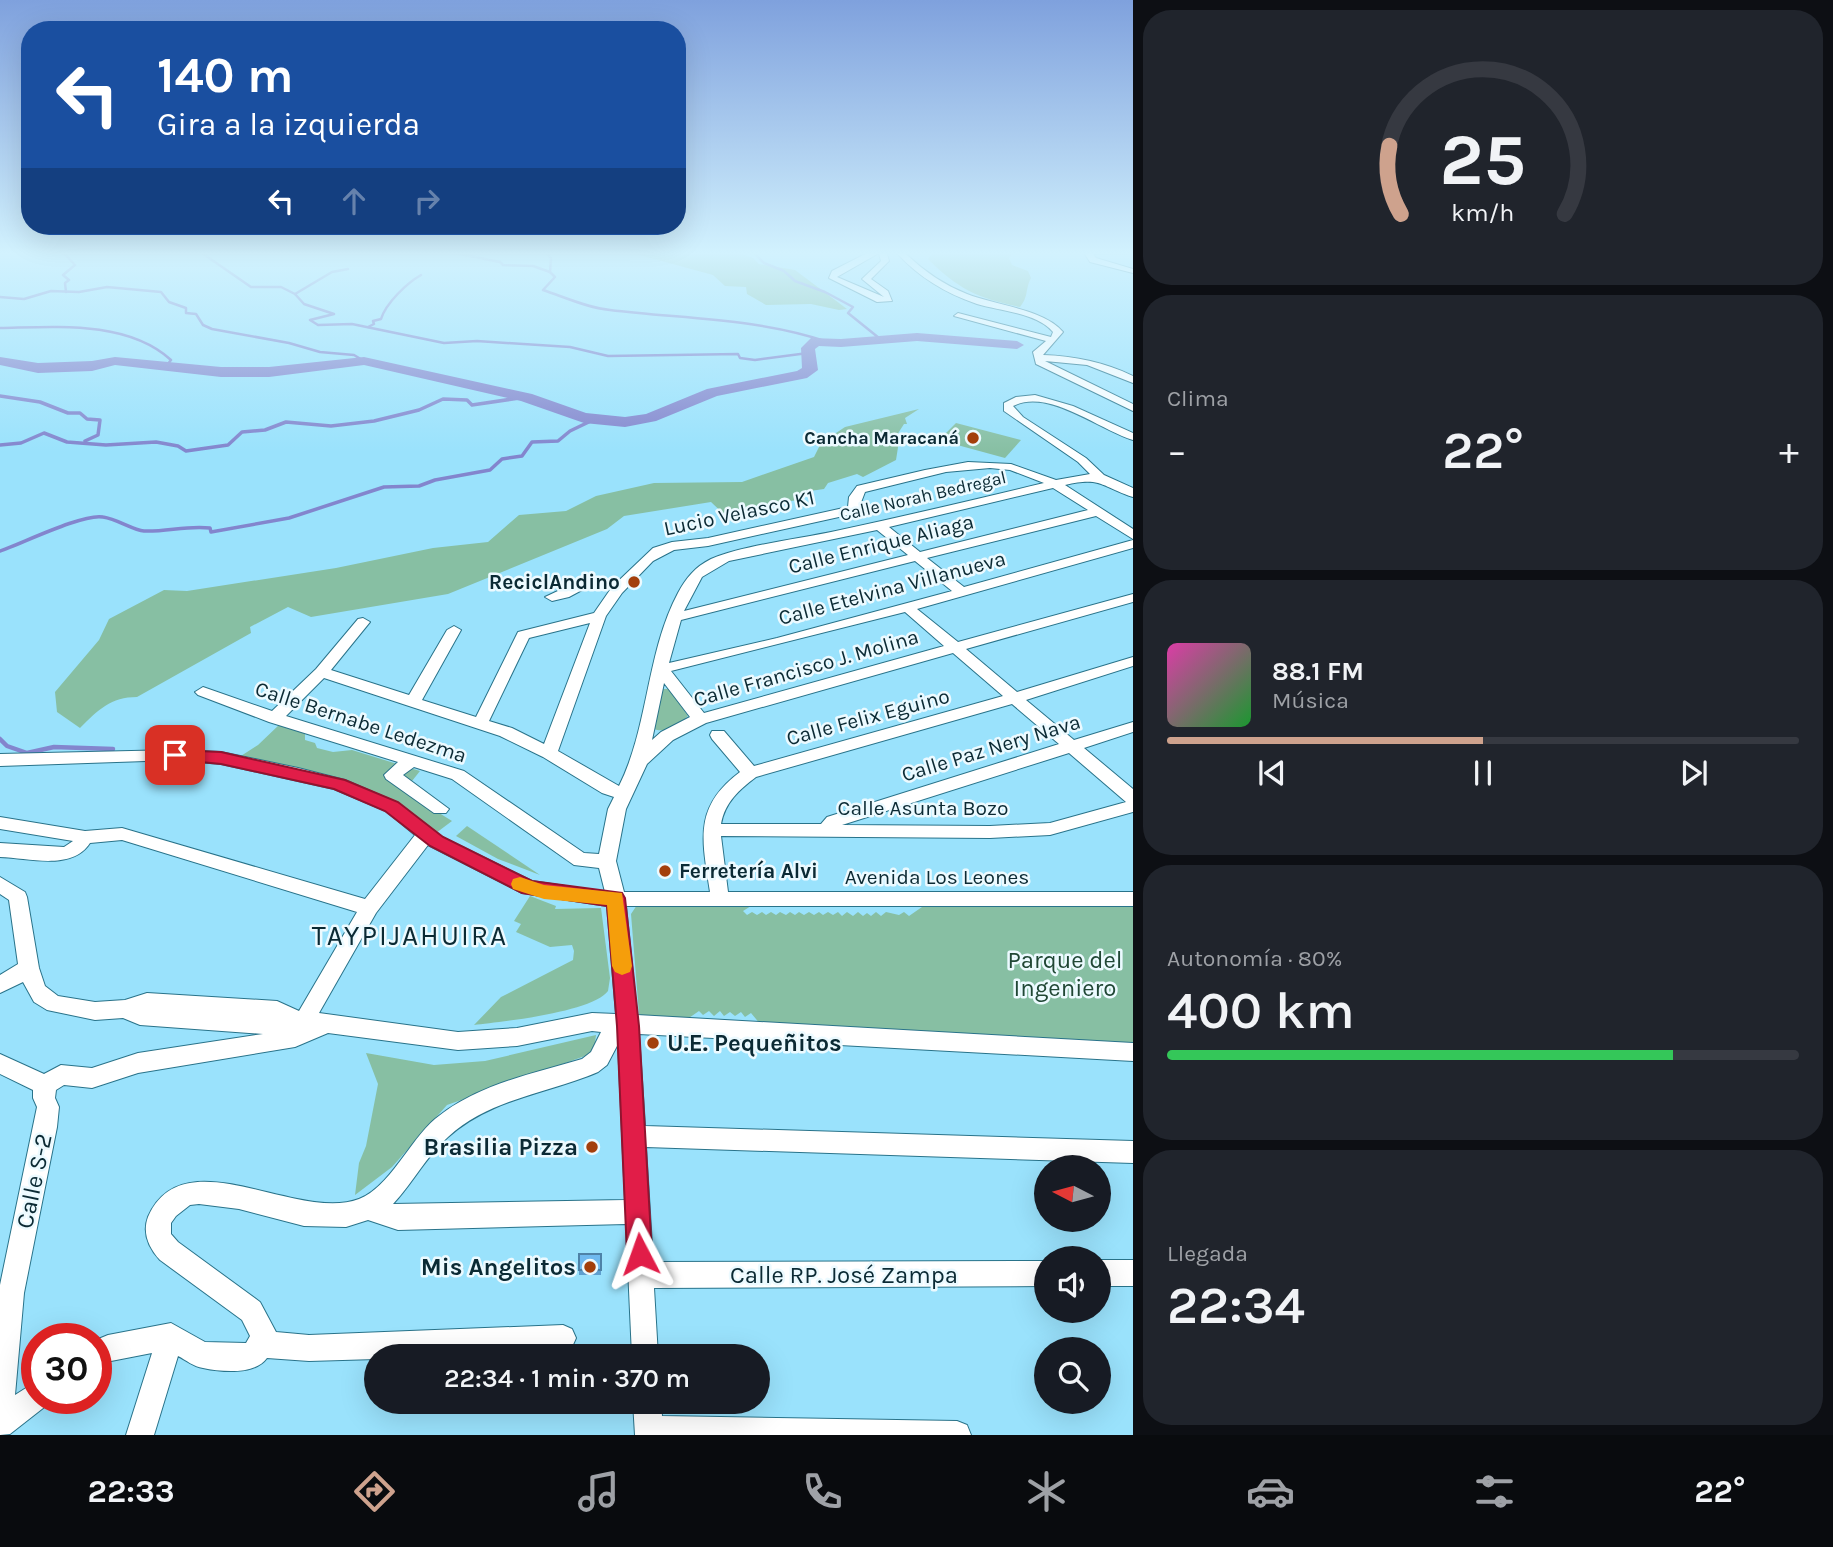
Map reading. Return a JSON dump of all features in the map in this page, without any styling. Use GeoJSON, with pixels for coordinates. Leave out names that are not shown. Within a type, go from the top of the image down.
{"type":"FeatureCollection","features":[{"type":"Feature","properties":{"kind":"street"},"geometry":{"type":"LineString","coordinates":[[967,318],[1056,336]]}},
{"type":"Feature","properties":{"kind":"street"},"geometry":{"type":"LineString","coordinates":[[999,318],[1056,336]]}},
{"type":"Feature","properties":{"kind":"street"},"geometry":{"type":"LineString","coordinates":[[1038,318],[1053,326],[1056,336]]}},
{"type":"Feature","properties":{"kind":"street"},"geometry":{"type":"LineString","coordinates":[[1056,336],[1038,352],[1038,358],[1043,364],[1133,408]]}},
{"type":"Feature","properties":{"kind":"street"},"geometry":{"type":"LineString","coordinates":[[1063,358],[1067,351],[1078,349]]}},
{"type":"Feature","properties":{"kind":"street"},"geometry":{"type":"LineString","coordinates":[[1095,353],[1133,369]]}},
{"type":"Feature","properties":{"kind":"street"},"geometry":{"type":"LineString","coordinates":[[1038,358],[1084,360],[1105,366],[1133,380]]}},
{"type":"Feature","properties":{"kind":"street"},"geometry":{"type":"LineString","coordinates":[[1132,436],[1054,402],[1024,398],[1014,400],[1008,405],[1009,411],[1019,419],[1082,460],[1099,477],[1133,493]]}},
{"type":"Feature","properties":{"kind":"street","name":"Lucio Velasco K1"},"geometry":{"type":"LineString","coordinates":[[549,753],[599,616],[617,590],[658,551],[853,510],[855,497],[861,489],[973,465],[1020,470],[1052,484]]}},
{"type":"Feature","properties":{"kind":"street","name":"Calle Norah Bedregal"},"geometry":{"type":"LineString","coordinates":[[676,617],[689,586],[704,568],[726,558],[879,526],[1084,477],[1099,477]]}},
{"type":"Feature","properties":{"kind":"street"},"geometry":{"type":"LineString","coordinates":[[1112,482],[1133,479]]}},
{"type":"Feature","properties":{"kind":"street"},"geometry":{"type":"LineString","coordinates":[[1052,484],[1133,535]]}},
{"type":"Feature","properties":{"kind":"street","name":"Calle Enrique Aliaga"},"geometry":{"type":"LineString","coordinates":[[676,617],[1096,512]]}},
{"type":"Feature","properties":{"kind":"street"},"geometry":{"type":"LineString","coordinates":[[879,526],[961,591]]}},
{"type":"Feature","properties":{"kind":"street","name":"Calle Etelvina Villanueva"},"geometry":{"type":"LineString","coordinates":[[661,669],[908,607],[1133,544]]}},
{"type":"Feature","properties":{"kind":"street"},"geometry":{"type":"LineString","coordinates":[[552,597],[565,594],[584,579],[617,590]]}},
{"type":"Feature","properties":{"kind":"street","name":"Calle Francisco J. Molina"},"geometry":{"type":"LineString","coordinates":[[644,1344],[628,1026],[616,898],[607,861],[622,793],[640,761],[667,736],[700,719],[1131,601]]}},
{"type":"Feature","properties":{"kind":"street"},"geometry":{"type":"LineString","coordinates":[[908,607],[1133,798]]}},
{"type":"Feature","properties":{"kind":"street"},"geometry":{"type":"LineString","coordinates":[[481,722],[523,635],[599,616]]}},
{"type":"Feature","properties":{"kind":"street"},"geometry":{"type":"LineString","coordinates":[[640,761],[676,617]]}},
{"type":"Feature","properties":{"kind":"street"},"geometry":{"type":"LineString","coordinates":[[275,719],[321,672],[363,622]]}},
{"type":"Feature","properties":{"kind":"street"},"geometry":{"type":"LineString","coordinates":[[413,702],[454,631]]}},
{"type":"Feature","properties":{"kind":"street","name":"Calle Felix Eguino"},"geometry":{"type":"LineString","coordinates":[[720,899],[711,830],[715,808],[725,793],[750,773],[1015,698],[1133,661]]}},
{"type":"Feature","properties":{"kind":"street"},"geometry":{"type":"LineString","coordinates":[[661,669],[700,719]]}},
{"type":"Feature","properties":{"kind":"street"},"geometry":{"type":"LineString","coordinates":[[321,672],[481,722],[549,753],[596,783],[622,793]]}},
{"type":"Feature","properties":{"kind":"street","name":"Calle Bernabe Ledezma"},"geometry":{"type":"LineString","coordinates":[[204,692],[275,719],[458,775],[580,860],[607,861]]}},
{"type":"Feature","properties":{"kind":"street","name":"Calle Paz Nery Nava"},"geometry":{"type":"LineString","coordinates":[[832,830],[830,824],[833,821],[1133,727]]}},
{"type":"Feature","properties":{"kind":"street"},"geometry":{"type":"LineString","coordinates":[[718,735],[750,773]]}},
{"type":"Feature","properties":{"kind":"street","name":"Avenida Los Leones"},"geometry":{"type":"LineString","coordinates":[[0,761],[175,755],[221,758],[339,784],[392,807],[436,842],[529,888],[599,899],[1133,899]]}},
{"type":"Feature","properties":{"kind":"street"},"geometry":{"type":"LineString","coordinates":[[412,760],[392,775],[440,809]]}},
{"type":"Feature","properties":{"kind":"street","name":"Calle Asunta Bozo"},"geometry":{"type":"LineString","coordinates":[[711,830],[990,832],[1050,829],[1133,806]]}},
{"type":"Feature","properties":{"kind":"street"},"geometry":{"type":"LineString","coordinates":[[0,823],[85,837],[122,834],[369,908]]}},
{"type":"Feature","properties":{"kind":"street"},"geometry":{"type":"LineString","coordinates":[[0,1064],[45,1084],[61,1075],[92,1079],[138,1063],[295,1038],[308,1022],[309,1012],[369,908],[427,833]]}},
{"type":"Feature","properties":{"kind":"street"},"geometry":{"type":"LineString","coordinates":[[0,850],[65,854],[77,849],[85,837]]}},
{"type":"Feature","properties":{"kind":"street"},"geometry":{"type":"LineString","coordinates":[[0,884],[18,897],[29,968],[41,996],[54,1004],[95,1011],[125,1009],[140,1016],[267,1025],[308,1022],[458,1041],[516,1037],[592,1022],[1133,1052]]}},
{"type":"Feature","properties":{"kind":"street"},"geometry":{"type":"LineString","coordinates":[[0,985],[29,968]]}},
{"type":"Feature","properties":{"kind":"street"},"geometry":{"type":"LineString","coordinates":[[112,1347],[171,1336],[202,1355],[249,1356],[261,1344],[262,1329],[251,1311],[169,1251],[159,1238],[158,1226],[163,1214],[183,1195],[198,1192],[275,1209],[330,1215],[350,1214],[368,1208],[391,1188],[427,1142],[464,1111],[531,1083],[593,1064],[603,1053],[606,1040],[628,1026]]}},
{"type":"Feature","properties":{"kind":"street","name":"Calle S-2"},"geometry":{"type":"LineString","coordinates":[[0,1404],[11,1293],[46,1127],[48,1107],[43,1091],[45,1084]]}},
{"type":"Feature","properties":{"kind":"street"},"geometry":{"type":"LineString","coordinates":[[635,1136],[1133,1153]]}},
{"type":"Feature","properties":{"kind":"street"},"geometry":{"type":"LineString","coordinates":[[368,1208],[398,1218],[637,1212]]}},
{"type":"Feature","properties":{"kind":"street"},"geometry":{"type":"LineString","coordinates":[[1111,1273],[1133,1273]]}},
{"type":"Feature","properties":{"kind":"street","name":"Calle RP. José Zampa"},"geometry":{"type":"LineString","coordinates":[[641,1275],[1034,1274]]}},
{"type":"Feature","properties":{"kind":"street"},"geometry":{"type":"LineString","coordinates":[[139,1435],[171,1336]]}},
{"type":"Feature","properties":{"kind":"street"},"geometry":{"type":"LineString","coordinates":[[261,1344],[309,1348],[563,1338]]}},
{"type":"Feature","properties":{"kind":"street"},"geometry":{"type":"LineString","coordinates":[[0,1424],[21,1408]]}},
{"type":"Feature","properties":{"kind":"street"},"geometry":{"type":"LineString","coordinates":[[648,1422],[957,1435]]}},
{"type":"Feature","properties":{"kind":"green space"},"geometry":{"type":"Polygon","coordinates":[[[919,409],[905,418],[907,424],[904,424],[897,435],[899,441],[896,460],[863,477],[857,474],[828,483],[824,489],[810,491],[798,500],[740,508],[747,518],[731,521],[711,502],[624,516],[607,529],[448,594],[311,617],[288,607],[250,627],[251,633],[137,697],[112,702],[80,728],[57,712],[55,692],[99,640],[109,619],[164,590],[187,591],[336,568],[433,548],[488,542],[519,515],[566,511],[596,496],[654,483],[742,482],[814,457],[821,443],[845,427],[919,409]]]}},
{"type":"Feature","properties":{"kind":"green space"},"geometry":{"type":"Polygon","coordinates":[[[956,423],[1021,440],[1005,458],[939,440],[956,423]]]}},
{"type":"Feature","properties":{"kind":"green space"},"geometry":{"type":"Polygon","coordinates":[[[662,689],[669,689],[688,716],[672,727],[658,730],[654,729],[662,689]]]}},
{"type":"Feature","properties":{"kind":"green space"},"geometry":{"type":"Polygon","coordinates":[[[280,724],[305,733],[305,740],[315,743],[317,748],[333,752],[352,750],[420,771],[404,791],[452,821],[436,833],[389,802],[230,763],[258,745],[280,724]]]}},
{"type":"Feature","properties":{"kind":"green space"},"geometry":{"type":"Polygon","coordinates":[[[467,826],[540,875],[498,859],[456,836],[467,826]]]}},
{"type":"Feature","properties":{"kind":"green space"},"geometry":{"type":"Polygon","coordinates":[[[530,896],[556,906],[555,909],[601,908],[610,978],[608,991],[585,1005],[566,1010],[474,1025],[501,997],[573,960],[572,945],[550,947],[516,932],[521,924],[514,921],[530,896]]]}},
{"type":"Feature","properties":{"kind":"green space","name":"Parque del Ingeniero"},"geometry":{"type":"Polygon","coordinates":[[[637,905],[751,906],[743,911],[747,915],[762,912],[766,915],[771,912],[776,915],[780,912],[786,915],[790,912],[795,915],[799,912],[804,915],[809,912],[814,915],[819,912],[823,915],[828,912],[833,915],[838,912],[842,916],[847,912],[853,916],[858,912],[863,916],[867,913],[871,916],[876,912],[881,916],[886,912],[899,915],[904,912],[909,916],[922,907],[1133,907],[1133,1045],[761,1025],[751,1013],[745,1017],[741,1012],[735,1016],[730,1012],[724,1016],[720,1011],[714,1016],[709,1011],[703,1015],[699,1011],[683,1022],[645,1019],[639,1014],[631,914],[637,905]]]}},
{"type":"Feature","properties":{"kind":"green space"},"geometry":{"type":"Polygon","coordinates":[[[596,1035],[594,1051],[585,1056],[447,1105],[392,1167],[355,1195],[359,1163],[366,1146],[378,1084],[366,1053],[434,1065],[485,1061],[596,1035]]]}},
{"type":"Feature","properties":{"kind":"building","name":"Mis Angelitos"},"geometry":{"type":"Polygon","coordinates":[[[579,1254],[601,1254],[601,1270],[579,1270],[579,1254]]]}},
{"type":"Feature","properties":{"kind":"waterway"},"geometry":{"type":"LineString","coordinates":[[199,318],[203,325],[212,329],[289,343],[320,352],[354,355],[364,361]]}},
{"type":"Feature","properties":{"kind":"waterway"},"geometry":{"type":"LineString","coordinates":[[318,318],[310,320],[318,325],[352,324],[444,343],[477,341],[570,347],[608,356],[738,354],[740,358],[755,360],[808,353]]}},
{"type":"Feature","properties":{"kind":"waterway"},"geometry":{"type":"LineString","coordinates":[[368,327],[374,324],[373,321],[381,318]]}},
{"type":"Feature","properties":{"kind":"waterway"},"geometry":{"type":"LineString","coordinates":[[698,318],[775,328],[828,342]]}},
{"type":"Feature","properties":{"kind":"waterway"},"geometry":{"type":"LineString","coordinates":[[854,318],[879,338]]}},
{"type":"Feature","properties":{"kind":"waterway"},"geometry":{"type":"LineString","coordinates":[[0,328],[67,327],[112,332],[153,347],[171,360],[167,365]]}},
{"type":"Feature","properties":{"kind":"waterway"},"geometry":{"type":"LineString","coordinates":[[0,361],[38,368],[92,366],[115,361],[221,372],[269,372],[364,361],[526,397],[584,418],[625,422],[650,418],[713,392],[802,375],[810,370],[808,348],[816,341],[841,343],[917,337],[1017,345]]}},
{"type":"Feature","properties":{"kind":"waterway"},"geometry":{"type":"LineString","coordinates":[[0,396],[40,402],[68,413],[80,413],[87,419],[100,420],[98,435],[85,441]]}},
{"type":"Feature","properties":{"kind":"waterway"},"geometry":{"type":"LineString","coordinates":[[0,445],[21,443],[44,433],[67,442],[106,445],[156,442],[178,446],[186,451],[228,445],[242,432],[265,430],[286,422],[331,426],[374,421],[419,410],[443,399],[467,400],[472,405],[526,397]]}},
{"type":"Feature","properties":{"kind":"waterway"},"geometry":{"type":"LineString","coordinates":[[0,551],[68,524],[94,517],[108,518],[144,531],[202,527],[210,528],[211,532],[289,518],[384,487],[419,486],[435,480],[490,470],[502,459],[522,456],[532,442],[558,441],[570,431],[595,419]]}},
{"type":"Feature","properties":{"kind":"waterway"},"geometry":{"type":"LineString","coordinates":[[0,739],[7,746],[27,753],[54,747],[113,749]]}},
{"type":"Feature","properties":{"kind":"slow traffic"},"geometry":{"type":"LineString","coordinates":[[520,884],[544,892],[599,899],[616,898],[622,966]]}},
{"type":"Feature","properties":{"kind":"place","name":"Cancha Maracaná"},"geometry":{"type":"Point","coordinates":[973,438]}},
{"type":"Feature","properties":{"kind":"place","name":"ReciclAndino"},"geometry":{"type":"Point","coordinates":[634,582]}},
{"type":"Feature","properties":{"kind":"place","name":"Ferretería Alvi"},"geometry":{"type":"Point","coordinates":[665,871]}},
{"type":"Feature","properties":{"kind":"place","name":"U.E. Pequeñitos"},"geometry":{"type":"Point","coordinates":[653,1043]}},
{"type":"Feature","properties":{"kind":"place","name":"Brasilia Pizza"},"geometry":{"type":"Point","coordinates":[592,1147]}},
{"type":"Feature","properties":{"kind":"place","name":"Mis Angelitos"},"geometry":{"type":"Point","coordinates":[590,1267]}},
{"type":"Feature","properties":{"kind":"district","name":"TAYPIJAHUIRA"},"geometry":{"type":"Point","coordinates":[410,935]}},
{"type":"Feature","properties":{"kind":"route"},"geometry":{"type":"LineString","coordinates":[[175,755],[221,758],[339,784],[392,807],[436,842],[529,888],[599,899],[616,898],[628,1026],[640,1254]]}}]}
